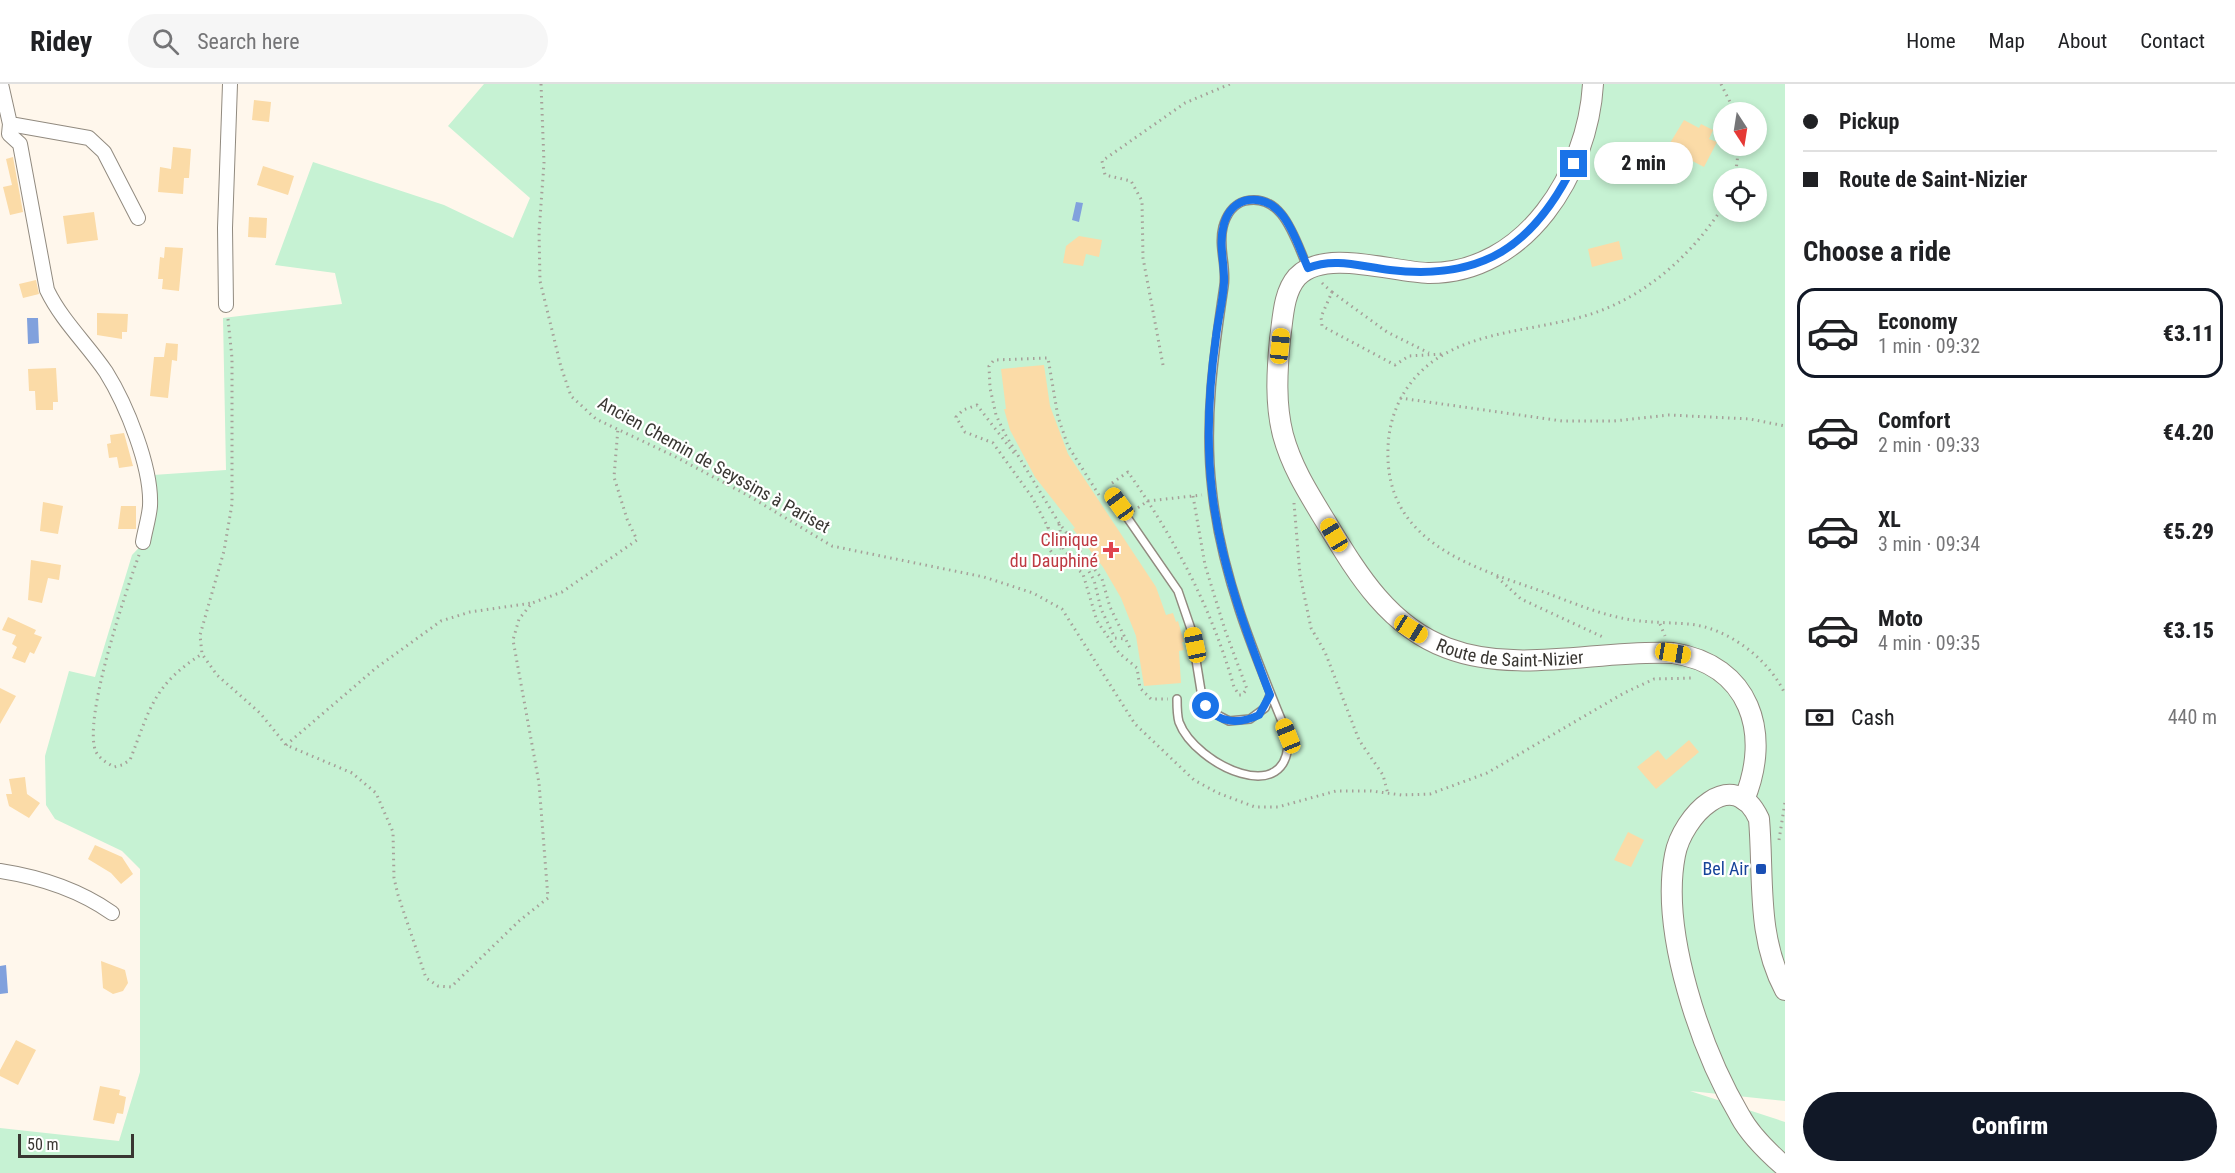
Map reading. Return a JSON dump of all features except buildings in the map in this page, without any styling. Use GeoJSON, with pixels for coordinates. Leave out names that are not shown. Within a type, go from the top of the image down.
{"type":"FeatureCollection","features":[{"type":"Feature","properties":{"kind":"main road"},"geometry":{"type":"LineString","coordinates":[[1308,268],[1333,262],[1402,271],[1450,271],[1474,266],[1508,248],[1536,222],[1568,175],[1587,128],[1593,84]]}},
{"type":"Feature","properties":{"kind":"main road","name":"Route de Saint-Nizier"},"geometry":{"type":"LineString","coordinates":[[1308,268],[1293,283],[1284,307],[1277,395],[1283,433],[1296,471],[1309,495],[1354,569],[1379,601],[1398,619],[1424,638],[1449,649],[1478,657],[1548,658],[1630,653],[1689,655],[1721,670],[1735,682],[1750,709],[1757,748],[1754,770],[1744,800]]}},
{"type":"Feature","properties":{"kind":"main road"},"geometry":{"type":"LineString","coordinates":[[1785,990],[1768,949],[1763,919],[1759,819],[1754,808],[1744,800],[1723,796],[1714,798],[1702,805],[1688,821],[1675,856],[1672,899],[1687,987],[1716,1071],[1741,1119],[1785,1167]]}},
{"type":"Feature","properties":{"kind":"street"},"geometry":{"type":"LineString","coordinates":[[1,84],[10,129],[20,144],[46,291],[55,308],[106,372],[130,418],[143,463],[150,504],[143,542]]}},
{"type":"Feature","properties":{"kind":"street"},"geometry":{"type":"LineString","coordinates":[[226,305],[225,228],[230,84]]}},
{"type":"Feature","properties":{"kind":"street"},"geometry":{"type":"LineString","coordinates":[[0,145],[10,129]]}},
{"type":"Feature","properties":{"kind":"street"},"geometry":{"type":"LineString","coordinates":[[10,129],[70,133],[89,138],[104,152],[138,218]]}},
{"type":"Feature","properties":{"kind":"street"},"geometry":{"type":"LineString","coordinates":[[0,871],[25,875],[63,888],[93,900],[112,913]]}},
{"type":"Feature","properties":{"kind":"lane"},"geometry":{"type":"LineString","coordinates":[[1177,699],[1178,719],[1197,748],[1226,768],[1251,777],[1271,772],[1281,766],[1287,757],[1288,736],[1240,615],[1227,569],[1212,495],[1209,425],[1216,338],[1224,282],[1221,238],[1229,212],[1242,201],[1256,199],[1278,208],[1308,268]]}},
{"type":"Feature","properties":{"kind":"lane"},"geometry":{"type":"LineString","coordinates":[[1111,494],[1164,567],[1185,608],[1198,661],[1202,697],[1210,711],[1229,721],[1250,719],[1265,708],[1270,695]]}},
{"type":"Feature","properties":{"kind":"path","name":"Ancien Chemin de Seyssins à Pariset"},"geometry":{"type":"LineString","coordinates":[[541,84],[543,163],[539,232],[540,281],[549,324],[570,396],[596,419],[618,428],[749,496],[832,546],[984,577],[1042,598],[1062,609],[1082,638],[1111,689]]}},
{"type":"Feature","properties":{"kind":"path"},"geometry":{"type":"LineString","coordinates":[[1163,365],[1143,258],[1142,201],[1131,181],[1105,175],[1102,161],[1185,103],[1230,84]]}},
{"type":"Feature","properties":{"kind":"path"},"geometry":{"type":"LineString","coordinates":[[1721,84],[1730,102]]}},
{"type":"Feature","properties":{"kind":"path"},"geometry":{"type":"LineString","coordinates":[[1713,220],[1702,235],[1665,272],[1633,296],[1581,317],[1477,340],[1444,354],[1410,382],[1400,398],[1388,433],[1387,453],[1393,488],[1405,515],[1427,541],[1496,576],[1608,615],[1660,624],[1696,626],[1718,633],[1758,657],[1773,673],[1785,694]]}},
{"type":"Feature","properties":{"kind":"path"},"geometry":{"type":"LineString","coordinates":[[1308,268],[1332,292],[1387,332],[1429,353]]}},
{"type":"Feature","properties":{"kind":"path"},"geometry":{"type":"LineString","coordinates":[[1332,292],[1321,317],[1322,326],[1395,365],[1410,356],[1429,353],[1444,354]]}},
{"type":"Feature","properties":{"kind":"path"},"geometry":{"type":"LineString","coordinates":[[226,305],[232,358],[234,452],[232,504],[224,551],[200,635],[202,654],[217,675],[260,712],[286,745],[352,773],[376,793],[393,832],[394,878],[398,895],[426,978],[438,986],[450,987],[519,921],[548,898],[539,783],[513,640],[519,619],[532,603]]}},
{"type":"Feature","properties":{"kind":"path"},"geometry":{"type":"LineString","coordinates":[[1111,494],[1103,500],[1068,446],[1058,417],[1048,358],[994,360],[989,366],[990,388],[996,415],[1017,456],[1059,522],[1102,579],[1110,608],[1131,650]]}},
{"type":"Feature","properties":{"kind":"path"},"geometry":{"type":"LineString","coordinates":[[1400,398],[1545,420],[1614,421],[1669,416],[1708,416],[1750,419],[1785,426]]}},
{"type":"Feature","properties":{"kind":"path"},"geometry":{"type":"LineString","coordinates":[[1017,456],[977,405],[963,410],[956,417],[965,432],[993,443],[1032,497],[1059,548],[1064,548]]}},
{"type":"Feature","properties":{"kind":"path"},"geometry":{"type":"LineString","coordinates":[[286,745],[376,668],[441,621],[470,612],[532,603],[562,592],[637,540],[627,519],[614,477],[618,428]]}},
{"type":"Feature","properties":{"kind":"path"},"geometry":{"type":"LineString","coordinates":[[1108,486],[1128,472],[1148,501],[1174,542],[1197,588],[1214,627],[1233,687],[1239,695],[1242,695],[1247,689],[1225,630],[1205,565],[1193,496]]}},
{"type":"Feature","properties":{"kind":"path"},"geometry":{"type":"LineString","coordinates":[[1126,515],[1148,501],[1212,495]]}},
{"type":"Feature","properties":{"kind":"path"},"geometry":{"type":"LineString","coordinates":[[1294,499],[1300,575],[1311,627],[1325,652],[1359,740],[1383,775],[1388,794],[1430,794],[1487,773],[1624,693],[1654,679],[1697,678]]}},
{"type":"Feature","properties":{"kind":"path"},"geometry":{"type":"LineString","coordinates":[[1059,522],[1064,548],[1090,574],[1101,609],[1115,638],[1125,639]]}},
{"type":"Feature","properties":{"kind":"path"},"geometry":{"type":"LineString","coordinates":[[1048,525],[1050,548],[1057,559],[1083,574],[1097,621],[1119,653],[1137,668],[1140,688],[1151,699],[1177,699]]}},
{"type":"Feature","properties":{"kind":"path"},"geometry":{"type":"LineString","coordinates":[[143,542],[123,602],[93,727],[96,751],[100,758],[114,767],[130,760],[151,704],[169,678],[202,654]]}},
{"type":"Feature","properties":{"kind":"path"},"geometry":{"type":"LineString","coordinates":[[1496,576],[1521,599],[1614,641]]}},
{"type":"Feature","properties":{"kind":"path"},"geometry":{"type":"LineString","coordinates":[[1778,847],[1785,802]]}},
{"type":"Feature","properties":{"kind":"green space"},"geometry":{"type":"Polygon","coordinates":[[[484,84],[1785,84],[1785,1101],[1690,1091],[1785,1122],[1785,1173],[0,1173],[0,1128],[119,1141],[140,1072],[140,869],[122,851],[55,819],[46,805],[45,756],[69,671],[95,677],[132,555],[151,535],[153,475],[226,470],[223,318],[342,304],[335,273],[275,265],[313,162],[444,205],[513,238],[530,198],[448,126],[484,84]]]}},
{"type":"Feature","properties":{"kind":"water"},"geometry":{"type":"Polygon","coordinates":[[[1076,202],[1083,203],[1079,222],[1072,220],[1076,202]]]}},
{"type":"Feature","properties":{"kind":"water"},"geometry":{"type":"Polygon","coordinates":[[[27,318],[38,318],[39,343],[28,344],[27,318]]]}},
{"type":"Feature","properties":{"kind":"water"},"geometry":{"type":"Polygon","coordinates":[[[6,965],[8,993],[0,994],[0,966],[6,965]]]}},
{"type":"Feature","properties":{"kind":"place","name":"Clinique du Dauphiné"},"geometry":{"type":"Point","coordinates":[1111,550]}},
{"type":"Feature","properties":{"kind":"place","name":"Bel Air"},"geometry":{"type":"Point","coordinates":[1761,869]}},
{"type":"Feature","properties":{"kind":"route"},"geometry":{"type":"LineString","coordinates":[[1206,706],[1219,718],[1240,722],[1259,715],[1265,708],[1270,695],[1240,615],[1227,569],[1210,470],[1209,425],[1216,338],[1224,282],[1221,238],[1229,212],[1242,201],[1256,199],[1278,208],[1308,268],[1333,262],[1388,270],[1429,273],[1450,271],[1474,266],[1508,248],[1522,237],[1560,190],[1574,164]]}}]}
